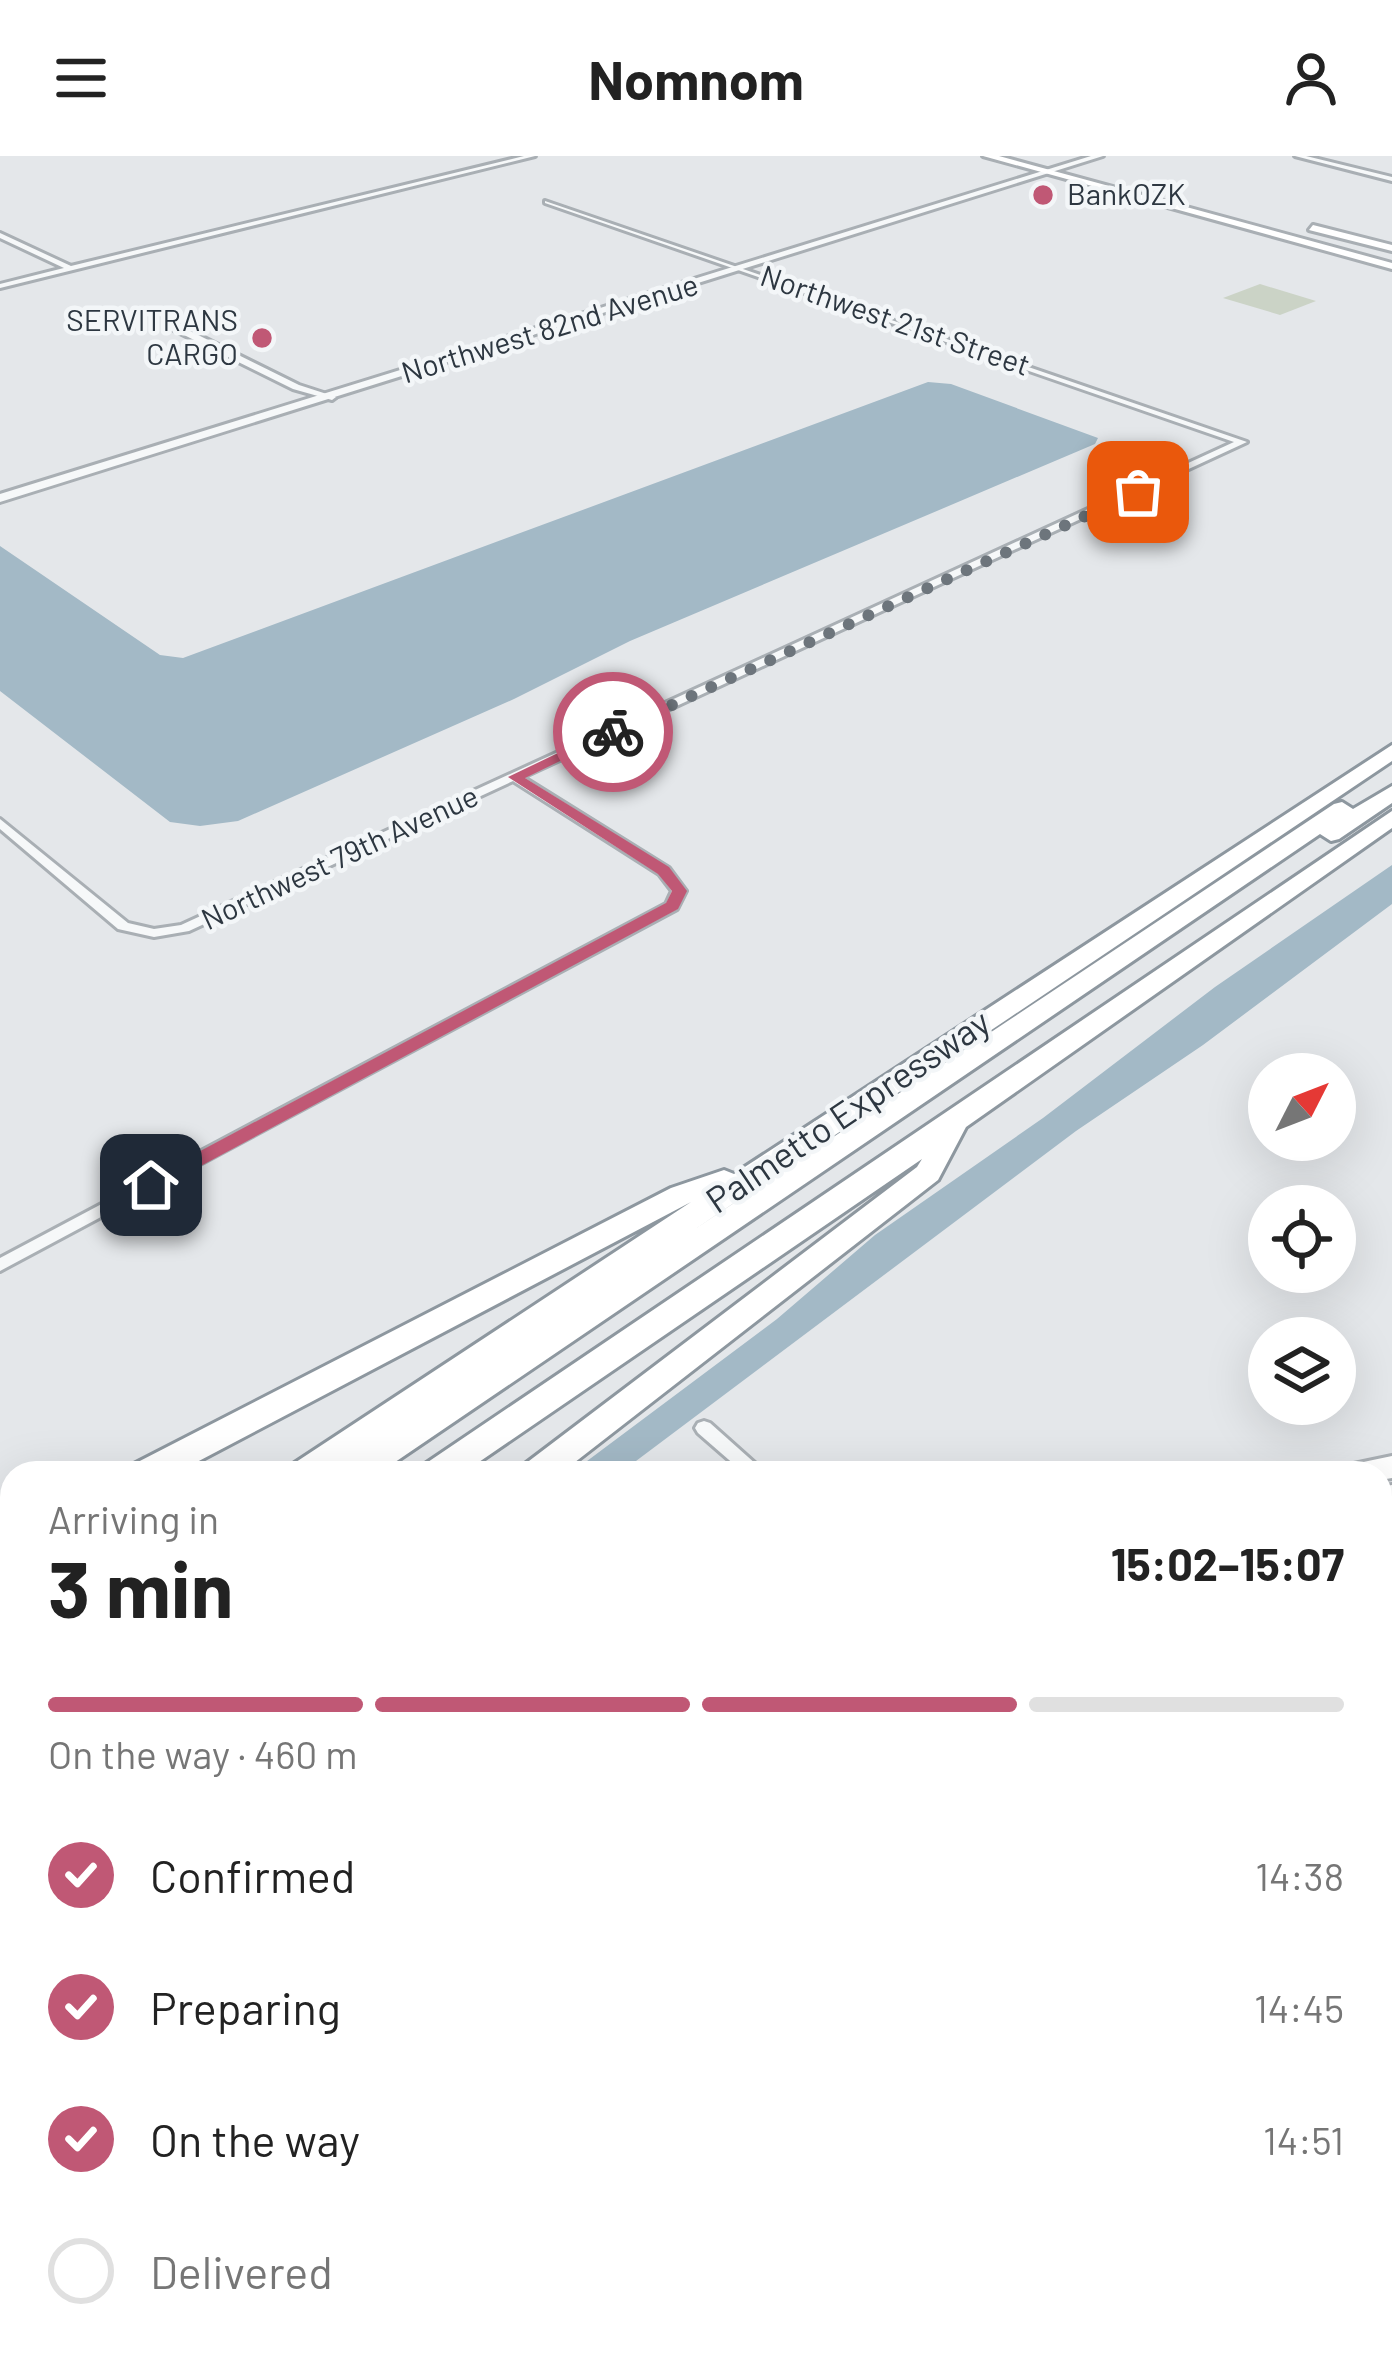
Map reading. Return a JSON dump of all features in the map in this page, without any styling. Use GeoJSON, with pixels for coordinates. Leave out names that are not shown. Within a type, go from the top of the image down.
{"type":"FeatureCollection","features":[{"type":"Feature","properties":{"kind":"highway","name":"Palmetto Expressway"},"geometry":{"type":"LineString","coordinates":[[323,1461],[1392,751]]}},
{"type":"Feature","properties":{"kind":"highway"},"geometry":{"type":"LineString","coordinates":[[371,1461],[1392,775]]}},
{"type":"Feature","properties":{"kind":"highway"},"geometry":{"type":"LineString","coordinates":[[405,1461],[1392,793]]}},
{"type":"Feature","properties":{"kind":"highway","name":"Palmetto Expressway"},"geometry":{"type":"LineString","coordinates":[[455,1461],[1392,818]]}},
{"type":"Feature","properties":{"kind":"highway"},"geometry":{"type":"LineString","coordinates":[[552,1461],[928,1173],[956,1120]]}},
{"type":"Feature","properties":{"kind":"highway"},"geometry":{"type":"LineString","coordinates":[[170,1461],[681,1195],[764,1166]]}},
{"type":"Feature","properties":{"kind":"highway"},"geometry":{"type":"LineString","coordinates":[[203,1461],[333,1379]]}},
{"type":"Feature","properties":{"kind":"main road"},"geometry":{"type":"LineString","coordinates":[[988,156],[1066,163],[1148,184]]}},
{"type":"Feature","properties":{"kind":"main road"},"geometry":{"type":"LineString","coordinates":[[1034,162],[1048,172],[1392,257]]}},
{"type":"Feature","properties":{"kind":"main road"},"geometry":{"type":"LineString","coordinates":[[1066,163],[1164,197],[1186,198]]}},
{"type":"Feature","properties":{"kind":"main road"},"geometry":{"type":"LineString","coordinates":[[1066,163],[1392,257]]}},
{"type":"Feature","properties":{"kind":"main road"},"geometry":{"type":"LineString","coordinates":[[1048,172],[1392,257]]}},
{"type":"Feature","properties":{"kind":"main road"},"geometry":{"type":"LineString","coordinates":[[1300,224],[1392,257]]}},
{"type":"Feature","properties":{"kind":"street"},"geometry":{"type":"LineString","coordinates":[[0,235],[65,267],[510,156]]}},
{"type":"Feature","properties":{"kind":"street"},"geometry":{"type":"LineString","coordinates":[[0,283],[532,156]]}},
{"type":"Feature","properties":{"kind":"street","name":"Northwest 82nd Avenue"},"geometry":{"type":"LineString","coordinates":[[0,498],[1099,156]]}},
{"type":"Feature","properties":{"kind":"street"},"geometry":{"type":"LineString","coordinates":[[1298,156],[1392,179]]}},
{"type":"Feature","properties":{"kind":"street","name":"Northwest 82nd Avenue"},"geometry":{"type":"LineString","coordinates":[[0,484],[899,211],[1034,162]]}},
{"type":"Feature","properties":{"kind":"street","name":"Northwest 21st Street"},"geometry":{"type":"LineString","coordinates":[[547,202],[1242,442]]}},
{"type":"Feature","properties":{"kind":"street"},"geometry":{"type":"LineString","coordinates":[[899,211],[914,215]]}},
{"type":"Feature","properties":{"kind":"street"},"geometry":{"type":"LineString","coordinates":[[0,246],[50,270]]}},
{"type":"Feature","properties":{"kind":"street"},"geometry":{"type":"LineString","coordinates":[[175,327],[332,397]]}},
{"type":"Feature","properties":{"kind":"street","name":"Northwest 79th Avenue"},"geometry":{"type":"LineString","coordinates":[[0,823],[119,924],[154,933],[203,921],[1242,442]]}},
{"type":"Feature","properties":{"kind":"street"},"geometry":{"type":"LineString","coordinates":[[0,1264],[672,906],[680,891],[664,871],[515,777]]}},
{"type":"Feature","properties":{"kind":"street"},"geometry":{"type":"LineString","coordinates":[[704,1428],[743,1461]]}},
{"type":"Feature","properties":{"kind":"shaded area"},"geometry":{"type":"Polygon","coordinates":[[[1260,284],[1316,301],[1280,315],[1223,298],[1260,284]]]}},
{"type":"Feature","properties":{"kind":"water"},"geometry":{"type":"Polygon","coordinates":[[[928,382],[951,384],[1098,438],[1095,444],[630,641],[514,699],[238,821],[200,826],[170,822],[0,691],[0,546],[160,655],[183,658],[928,382]]]}},
{"type":"Feature","properties":{"kind":"water"},"geometry":{"type":"Polygon","coordinates":[[[1392,865],[1392,904],[1203,1045],[1076,1131],[636,1461],[587,1461],[777,1319],[875,1235],[1043,1118],[1215,987],[1392,865]]]}},
{"type":"Feature","properties":{"kind":"way so far"},"geometry":{"type":"LineString","coordinates":[[613,732],[1138,492]]}},
{"type":"Feature","properties":{"kind":"place","name":"BankOZK"},"geometry":{"type":"Point","coordinates":[1043,195]}},
{"type":"Feature","properties":{"kind":"place","name":"SERVITRANS CARGO"},"geometry":{"type":"Point","coordinates":[262,338]}},
{"type":"Feature","properties":{"kind":"route"},"geometry":{"type":"LineString","coordinates":[[151,1185],[672,906],[680,891],[664,871],[515,777],[613,732]]}}]}
